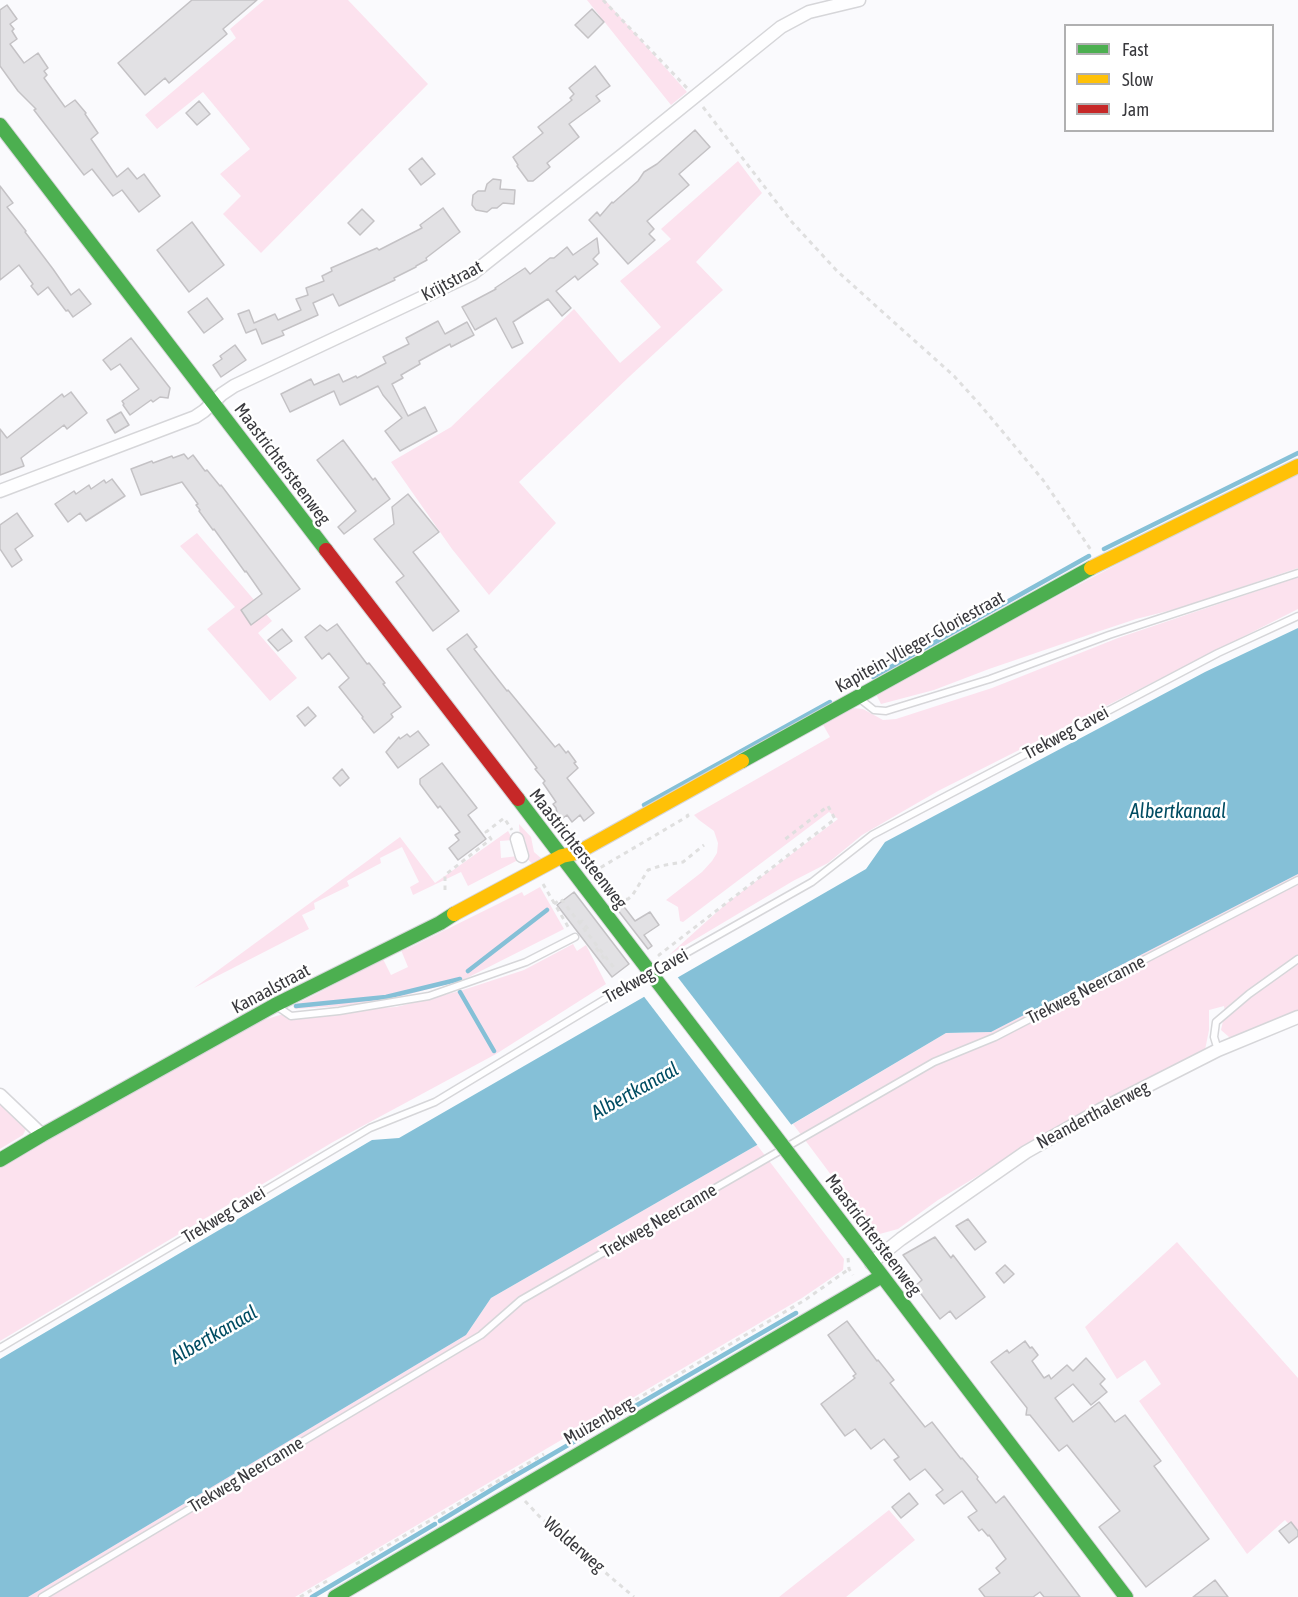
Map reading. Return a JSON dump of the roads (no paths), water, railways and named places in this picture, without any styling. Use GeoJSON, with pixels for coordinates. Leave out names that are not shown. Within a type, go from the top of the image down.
{"type":"FeatureCollection","features":[{"type":"Feature","properties":{"kind":"street","name":"Krijtstraat"},"geometry":{"type":"LineString","coordinates":[[0,491],[195,417],[234,386],[472,274],[781,27],[809,12],[860,0]]}},
{"type":"Feature","properties":{"kind":"street","name":"Maastrichtersteenweg"},"geometry":{"type":"LineString","coordinates":[[0,124],[532,820],[562,856],[1126,1597]]}},
{"type":"Feature","properties":{"kind":"street","name":"Kapitein-Vlieger-Gloriestraat"},"geometry":{"type":"LineString","coordinates":[[562,856],[577,853],[1100,563],[1298,466]]}},
{"type":"Feature","properties":{"kind":"street"},"geometry":{"type":"LineString","coordinates":[[517,839],[522,856]]}},
{"type":"Feature","properties":{"kind":"street","name":"Kanaalstraat"},"geometry":{"type":"LineString","coordinates":[[0,1160],[275,1005],[441,923],[562,856]]}},
{"type":"Feature","properties":{"kind":"street","name":"Neanderthalerweg"},"geometry":{"type":"LineString","coordinates":[[871,1263],[901,1239],[1026,1152],[1100,1110],[1218,1050],[1298,1017]]}},
{"type":"Feature","properties":{"kind":"street"},"geometry":{"type":"LineString","coordinates":[[0,1095],[42,1135]]}},
{"type":"Feature","properties":{"kind":"street","name":"Muizenberg"},"geometry":{"type":"LineString","coordinates":[[335,1597],[882,1276]]}},
{"type":"Feature","properties":{"kind":"lane"},"geometry":{"type":"LineString","coordinates":[[857,697],[874,710],[886,711],[990,679],[1109,635],[1298,573]]}},
{"type":"Feature","properties":{"kind":"lane","name":"Trekweg Cavei"},"geometry":{"type":"LineString","coordinates":[[0,1348],[370,1128],[435,1102],[605,999],[812,882],[872,836],[1218,653],[1298,616]]}},
{"type":"Feature","properties":{"kind":"lane","name":"Trekweg Neercanne"},"geometry":{"type":"LineString","coordinates":[[42,1597],[481,1335],[521,1300],[934,1062],[995,1037],[1298,880]]}},
{"type":"Feature","properties":{"kind":"lane"},"geometry":{"type":"LineString","coordinates":[[275,1005],[291,1016],[339,1011],[429,996],[526,962],[575,937]]}},
{"type":"Feature","properties":{"kind":"lane"},"geometry":{"type":"LineString","coordinates":[[1218,1050],[1214,1037],[1216,1022],[1249,994],[1298,959]]}},
{"type":"Feature","properties":{"kind":"water","name":"Albertkanaal"},"geometry":{"type":"Polygon","coordinates":[[[1298,628],[1298,874],[991,1032],[946,1033],[491,1298],[466,1335],[28,1597],[0,1597],[0,1359],[372,1140],[399,1138],[866,869],[885,842],[1205,672],[1298,628]]]}},
{"type":"Feature","properties":{"kind":"waterway"},"geometry":{"type":"LineString","coordinates":[[1104,549],[1298,453]]}},
{"type":"Feature","properties":{"kind":"waterway"},"geometry":{"type":"LineString","coordinates":[[873,677],[1089,556]]}},
{"type":"Feature","properties":{"kind":"waterway"},"geometry":{"type":"LineString","coordinates":[[644,805],[830,702]]}},
{"type":"Feature","properties":{"kind":"waterway"},"geometry":{"type":"LineString","coordinates":[[468,971],[547,910]]}},
{"type":"Feature","properties":{"kind":"waterway"},"geometry":{"type":"LineString","coordinates":[[296,1006],[386,997],[460,979]]}},
{"type":"Feature","properties":{"kind":"waterway"},"geometry":{"type":"LineString","coordinates":[[460,992],[494,1051]]}},
{"type":"Feature","properties":{"kind":"waterway"},"geometry":{"type":"LineString","coordinates":[[440,1521],[796,1313]]}},
{"type":"Feature","properties":{"kind":"waterway"},"geometry":{"type":"LineString","coordinates":[[312,1597],[435,1524]]}}]}
